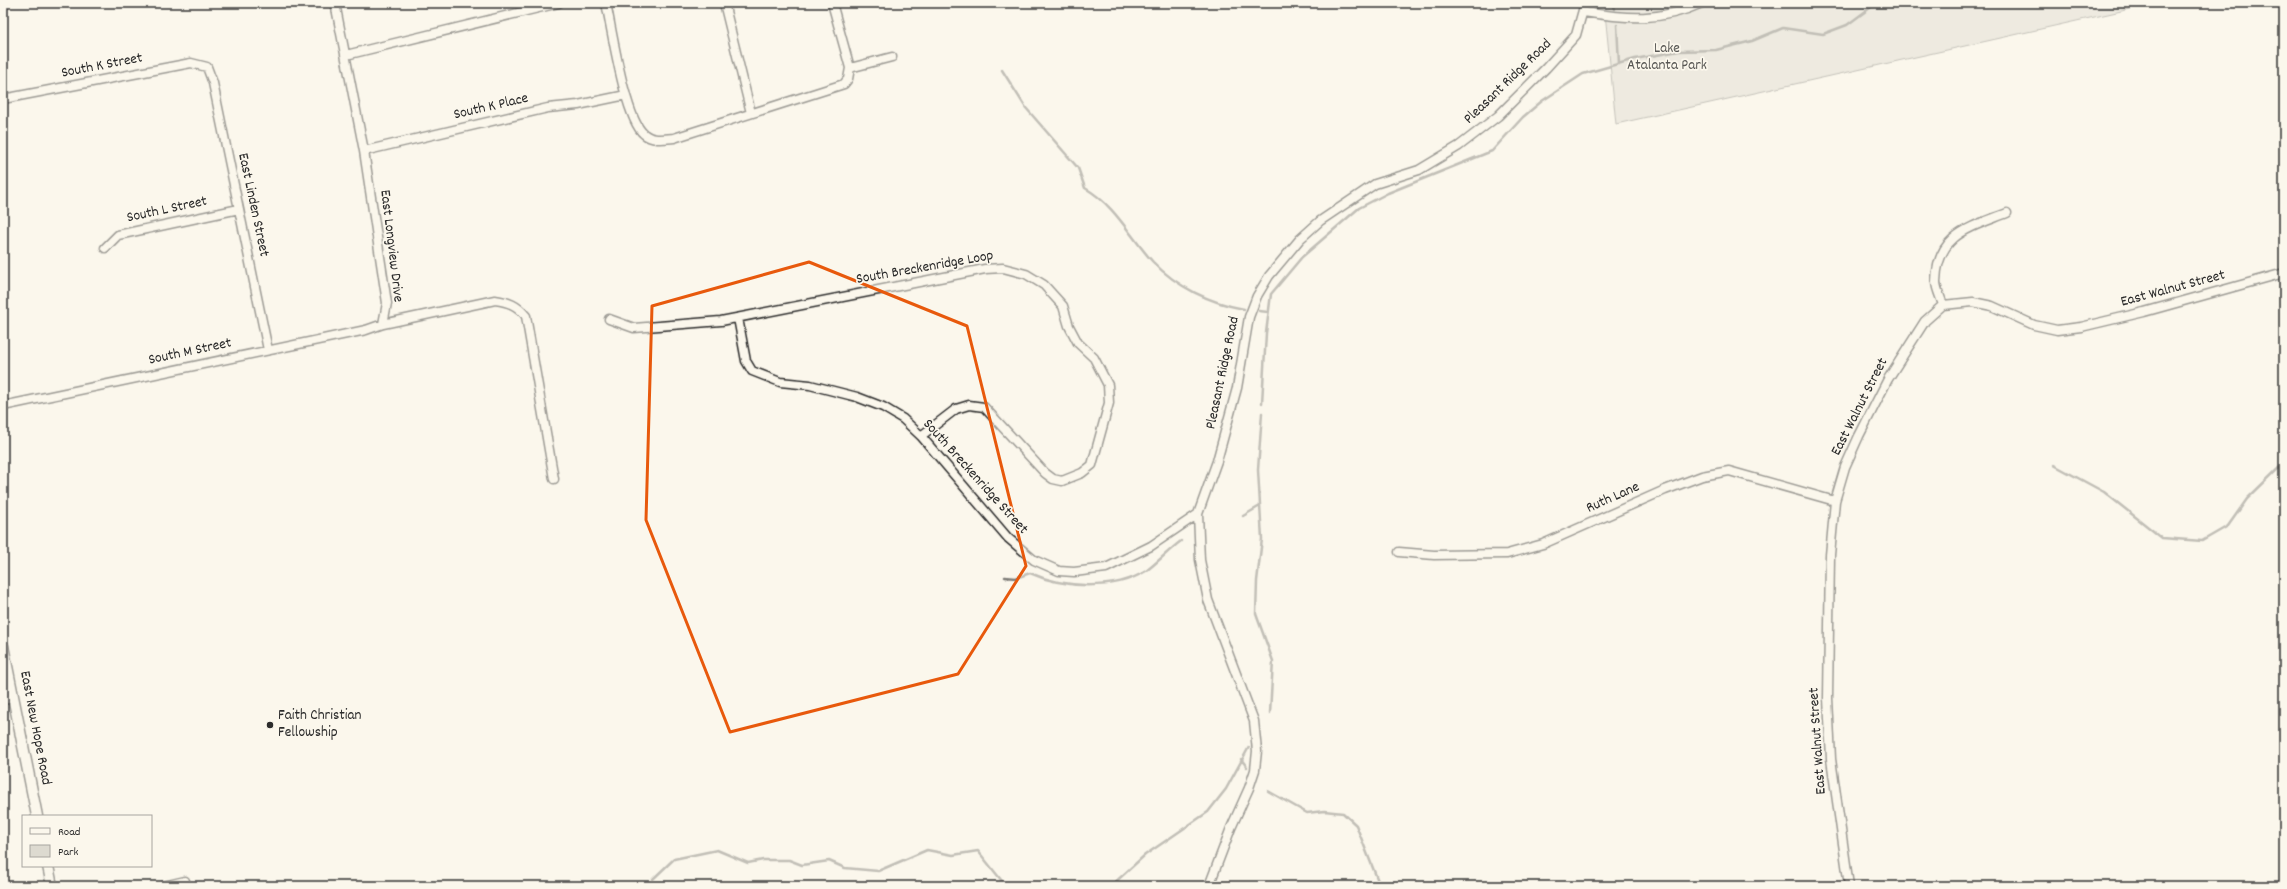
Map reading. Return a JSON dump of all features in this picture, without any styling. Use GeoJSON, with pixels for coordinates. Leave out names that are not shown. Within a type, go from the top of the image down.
{"type":"FeatureCollection","features":[{"type":"Feature","properties":{"kind":"street","name":"East Longview Drive"},"geometry":{"type":"LineString","coordinates":[[335,3],[364,151],[387,303],[383,324],[495,300],[510,302],[520,308],[526,316],[529,328],[554,479]]}},
{"type":"Feature","properties":{"kind":"street"},"geometry":{"type":"LineString","coordinates":[[346,55],[559,3]]}},
{"type":"Feature","properties":{"kind":"street"},"geometry":{"type":"LineString","coordinates":[[606,3],[626,95],[634,123],[644,135],[655,139],[674,138],[844,84],[848,79],[850,68],[832,3]]}},
{"type":"Feature","properties":{"kind":"street"},"geometry":{"type":"LineString","coordinates":[[724,3],[751,113]]}},
{"type":"Feature","properties":{"kind":"street","name":"Pleasant Ridge Road"},"geometry":{"type":"LineString","coordinates":[[1209,886],[1251,782],[1255,770],[1256,751],[1254,721],[1208,600],[1200,560],[1198,514],[1217,461],[1237,388],[1249,317],[1257,296],[1269,276],[1300,239],[1320,220],[1375,184],[1419,170],[1459,146],[1498,116],[1546,68],[1576,35],[1584,12],[1585,3]]}},
{"type":"Feature","properties":{"kind":"street"},"geometry":{"type":"LineString","coordinates":[[1584,12],[1628,19],[1655,18],[1688,9],[1702,3]]}},
{"type":"Feature","properties":{"kind":"street"},"geometry":{"type":"LineString","coordinates":[[850,68],[892,57]]}},
{"type":"Feature","properties":{"kind":"street","name":"South K Street"},"geometry":{"type":"LineString","coordinates":[[3,99],[191,63],[207,67]]}},
{"type":"Feature","properties":{"kind":"street","name":"East Linden Street"},"geometry":{"type":"LineString","coordinates":[[207,67],[213,83],[268,350]]}},
{"type":"Feature","properties":{"kind":"street","name":"South K Place"},"geometry":{"type":"LineString","coordinates":[[364,151],[548,108],[578,105],[626,95]]}},
{"type":"Feature","properties":{"kind":"street","name":"South L Street"},"geometry":{"type":"LineString","coordinates":[[105,248],[118,235],[239,209]]}},
{"type":"Feature","properties":{"kind":"street"},"geometry":{"type":"LineString","coordinates":[[1943,306],[1936,283],[1942,250],[1958,233],[2006,214]]}},
{"type":"Feature","properties":{"kind":"street","name":"South Breckenridge Loop"},"geometry":{"type":"LineString","coordinates":[[609,319],[634,328],[738,318],[985,269],[1003,268],[1026,274],[1044,285],[1063,306],[1069,326],[1078,343],[1094,358],[1108,385],[1109,403],[1092,465],[1082,473],[1062,481],[1053,479],[984,407],[969,405],[956,410],[921,436]]}},
{"type":"Feature","properties":{"kind":"street","name":"East Walnut Street"},"geometry":{"type":"LineString","coordinates":[[1849,886],[1831,759],[1828,698],[1830,555],[1834,501],[1858,436],[1888,379],[1925,321],[1943,306],[1973,302],[1992,306],[2034,325],[2057,330],[2065,329],[2094,325],[2284,273]]}},
{"type":"Feature","properties":{"kind":"street","name":"South Breckenridge Street"},"geometry":{"type":"LineString","coordinates":[[738,318],[746,361],[752,370],[780,382],[810,385],[857,397],[883,407],[903,420],[921,436],[1008,538],[1034,560],[1059,571],[1074,572],[1106,568],[1121,562],[1151,546],[1198,514]]}},
{"type":"Feature","properties":{"kind":"street","name":"South M Street"},"geometry":{"type":"LineString","coordinates":[[3,406],[366,330],[383,324]]}},
{"type":"Feature","properties":{"kind":"street","name":"Ruth Lane"},"geometry":{"type":"LineString","coordinates":[[1399,552],[1434,555],[1507,554],[1543,544],[1694,479],[1729,471],[1834,501]]}},
{"type":"Feature","properties":{"kind":"street","name":"East New Hope Road"},"geometry":{"type":"LineString","coordinates":[[3,646],[8,699],[37,815]]}},
{"type":"Feature","properties":{"kind":"street"},"geometry":{"type":"LineString","coordinates":[[48,867],[52,886]]}},
{"type":"Feature","properties":{"kind":"street"},"geometry":{"type":"LineString","coordinates":[[163,886],[185,881]]}},
{"type":"Feature","properties":{"kind":"highlighted area"},"geometry":{"type":"Polygon","coordinates":[[[809,262],[967,326],[1026,566],[958,674],[730,732],[646,520],[652,306],[809,262]]]}},
{"type":"Feature","properties":{"kind":"green space","name":"Lake Atalanta Park"},"geometry":{"type":"Polygon","coordinates":[[[1604,3],[2157,3],[1616,124],[1604,3]]]}},
{"type":"Feature","properties":{"kind":"waterway"},"geometry":{"type":"LineString","coordinates":[[1612,3],[1614,9]]}},
{"type":"Feature","properties":{"kind":"waterway"},"geometry":{"type":"LineString","coordinates":[[1262,403],[1266,333],[1271,294],[1302,257],[1359,208],[1388,193],[1492,151],[1523,117],[1542,101],[1583,74],[1635,59],[1679,51],[1716,50],[1752,41],[1783,28],[1823,34],[1847,25],[1874,5],[1881,3]]}},
{"type":"Feature","properties":{"kind":"waterway"},"geometry":{"type":"LineString","coordinates":[[1617,25],[1619,64]]}},
{"type":"Feature","properties":{"kind":"waterway"},"geometry":{"type":"LineString","coordinates":[[1002,70],[1026,108],[1078,168],[1085,188],[1105,203],[1122,222],[1145,253],[1162,271],[1195,293],[1219,303],[1244,309]]}},
{"type":"Feature","properties":{"kind":"waterway"},"geometry":{"type":"LineString","coordinates":[[1259,311],[1268,312]]}},
{"type":"Feature","properties":{"kind":"waterway"},"geometry":{"type":"LineString","coordinates":[[1262,413],[1258,470],[1262,539],[1257,581],[1256,614],[1273,661],[1270,713]]}},
{"type":"Feature","properties":{"kind":"waterway"},"geometry":{"type":"LineString","coordinates":[[2054,465],[2104,492],[2162,538],[2202,541],[2228,526],[2247,499],[2284,463]]}},
{"type":"Feature","properties":{"kind":"waterway"},"geometry":{"type":"LineString","coordinates":[[1243,516],[1260,506]]}},
{"type":"Feature","properties":{"kind":"waterway"},"geometry":{"type":"LineString","coordinates":[[1005,577],[1016,578],[1030,573],[1058,582],[1073,584],[1088,585],[1119,582],[1146,571],[1181,541]]}},
{"type":"Feature","properties":{"kind":"waterway"},"geometry":{"type":"LineString","coordinates":[[1111,886],[1145,855],[1208,812],[1226,789],[1249,747]]}},
{"type":"Feature","properties":{"kind":"waterway"},"geometry":{"type":"LineString","coordinates":[[1241,759],[1247,767]]}},
{"type":"Feature","properties":{"kind":"waterway"},"geometry":{"type":"LineString","coordinates":[[1268,791],[1307,813],[1324,811],[1343,813],[1356,825],[1380,886]]}},
{"type":"Feature","properties":{"kind":"waterway"},"geometry":{"type":"LineString","coordinates":[[653,879],[674,859],[717,850],[748,863],[763,860],[789,860],[802,865],[829,861],[845,868],[878,871],[927,850],[953,855],[978,851],[1006,886]]}},
{"type":"Feature","properties":{"kind":"place","name":"Faith Christian Fellowship"},"geometry":{"type":"Point","coordinates":[270,725]}}]}
